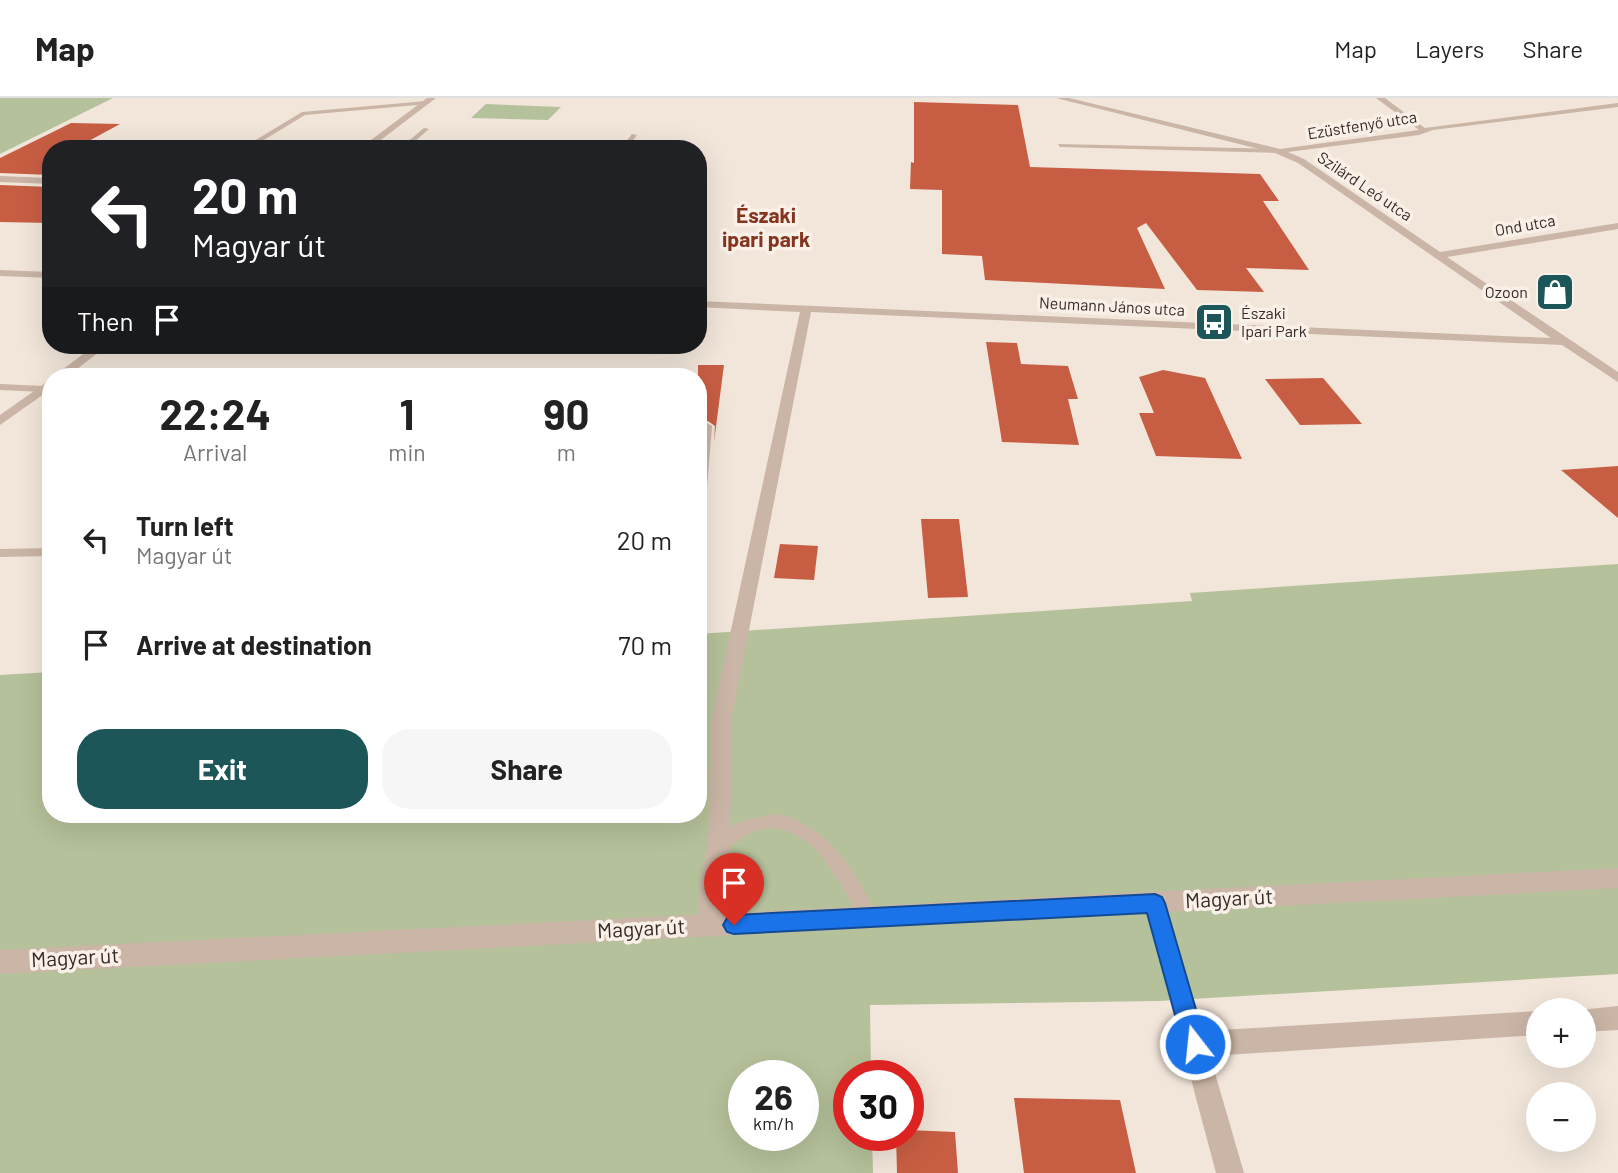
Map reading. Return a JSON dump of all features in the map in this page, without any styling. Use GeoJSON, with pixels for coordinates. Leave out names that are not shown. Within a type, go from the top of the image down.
{"type":"FeatureCollection","features":[{"type":"Feature","properties":{"kind":"street","name":"Szilárd Leó utca"},"geometry":{"type":"LineString","coordinates":[[1060,98],[1278,151],[1301,161],[1618,378]]}},
{"type":"Feature","properties":{"kind":"street"},"geometry":{"type":"LineString","coordinates":[[1380,98],[1423,130]]}},
{"type":"Feature","properties":{"kind":"street"},"geometry":{"type":"LineString","coordinates":[[375,140],[429,100]]}},
{"type":"Feature","properties":{"kind":"street","name":"Ezüstfenyő utca"},"geometry":{"type":"LineString","coordinates":[[1278,151],[1618,105]]}},
{"type":"Feature","properties":{"kind":"street"},"geometry":{"type":"LineString","coordinates":[[0,179],[42,181]]}},
{"type":"Feature","properties":{"kind":"street","name":"Ond utca"},"geometry":{"type":"LineString","coordinates":[[1438,255],[1618,226]]}},
{"type":"Feature","properties":{"kind":"street"},"geometry":{"type":"LineString","coordinates":[[0,273],[42,275]]}},
{"type":"Feature","properties":{"kind":"street","name":"Neumann János utca"},"geometry":{"type":"LineString","coordinates":[[707,304],[1567,342]]}},
{"type":"Feature","properties":{"kind":"street"},"geometry":{"type":"LineString","coordinates":[[709,926],[711,881],[719,845],[722,717],[806,308]]}},
{"type":"Feature","properties":{"kind":"street"},"geometry":{"type":"LineString","coordinates":[[71,368],[90,354]]}},
{"type":"Feature","properties":{"kind":"street"},"geometry":{"type":"LineString","coordinates":[[0,421],[42,390]]}},
{"type":"Feature","properties":{"kind":"street","name":"Magyar út"},"geometry":{"type":"LineString","coordinates":[[0,962],[1618,878]]}},
{"type":"Feature","properties":{"kind":"street"},"geometry":{"type":"LineString","coordinates":[[1155,903],[1230,1173]]}},
{"type":"Feature","properties":{"kind":"street"},"geometry":{"type":"LineString","coordinates":[[1596,1019],[1618,1018]]}},
{"type":"Feature","properties":{"kind":"street"},"geometry":{"type":"LineString","coordinates":[[1195,1044],[1526,1024]]}},
{"type":"Feature","properties":{"kind":"lane"},"geometry":{"type":"LineString","coordinates":[[259,140],[304,113],[429,100]]}},
{"type":"Feature","properties":{"kind":"lane"},"geometry":{"type":"LineString","coordinates":[[412,140],[426,129]]}},
{"type":"Feature","properties":{"kind":"lane"},"geometry":{"type":"LineString","coordinates":[[630,140],[634,135]]}},
{"type":"Feature","properties":{"kind":"lane"},"geometry":{"type":"LineString","coordinates":[[1060,145],[1278,151]]}},
{"type":"Feature","properties":{"kind":"lane"},"geometry":{"type":"LineString","coordinates":[[0,387],[42,386]]}},
{"type":"Feature","properties":{"kind":"lane"},"geometry":{"type":"LineString","coordinates":[[0,553],[42,552]]}},
{"type":"Feature","properties":{"kind":"lane"},"geometry":{"type":"LineString","coordinates":[[719,845],[742,829],[764,822],[792,824],[819,842],[847,877],[868,917]]}},
{"type":"Feature","properties":{"kind":"green space"},"geometry":{"type":"Polygon","coordinates":[[[0,98],[113,98],[0,154],[0,98]]]}},
{"type":"Feature","properties":{"kind":"green space"},"geometry":{"type":"Polygon","coordinates":[[[486,104],[561,107],[548,120],[471,118],[486,104]]]}},
{"type":"Feature","properties":{"kind":"green space"},"geometry":{"type":"Polygon","coordinates":[[[1618,564],[1618,974],[1159,1001],[870,1005],[871,1060],[833,1060],[833,1151],[872,1151],[873,1173],[0,1173],[0,675],[42,673],[42,823],[707,823],[707,633],[1192,601],[1190,593],[1618,564]]]}},
{"type":"Feature","properties":{"kind":"building"},"geometry":{"type":"Polygon","coordinates":[[[914,102],[1018,105],[1030,167],[1260,174],[1279,201],[1263,201],[1309,270],[1246,268],[1264,292],[1197,290],[1146,223],[1137,228],[1165,289],[985,280],[982,256],[942,254],[942,190],[910,189],[911,162],[914,163],[914,102]]]}},
{"type":"Feature","properties":{"kind":"building"},"geometry":{"type":"Polygon","coordinates":[[[71,123],[120,124],[91,140],[42,140],[42,175],[0,173],[0,158],[71,123]]]}},
{"type":"Feature","properties":{"kind":"building"},"geometry":{"type":"Polygon","coordinates":[[[0,185],[42,187],[42,223],[0,222],[0,185]]]}},
{"type":"Feature","properties":{"kind":"building"},"geometry":{"type":"Polygon","coordinates":[[[986,342],[1017,343],[1021,364],[1068,366],[1078,399],[1068,399],[1079,445],[1002,442],[986,342]]]}},
{"type":"Feature","properties":{"kind":"building"},"geometry":{"type":"Polygon","coordinates":[[[698,365],[724,365],[714,442],[715,426],[707,421],[707,368],[698,368],[698,365]]]}},
{"type":"Feature","properties":{"kind":"building"},"geometry":{"type":"Polygon","coordinates":[[[1163,370],[1205,378],[1242,459],[1156,456],[1139,413],[1154,413],[1139,377],[1163,370]]]}},
{"type":"Feature","properties":{"kind":"building"},"geometry":{"type":"Polygon","coordinates":[[[1323,378],[1362,424],[1300,425],[1265,379],[1323,378]]]}},
{"type":"Feature","properties":{"kind":"building"},"geometry":{"type":"Polygon","coordinates":[[[1618,466],[1618,518],[1561,470],[1618,466]]]}},
{"type":"Feature","properties":{"kind":"building"},"geometry":{"type":"Polygon","coordinates":[[[921,519],[959,519],[968,597],[928,598],[921,519]]]}},
{"type":"Feature","properties":{"kind":"building"},"geometry":{"type":"Polygon","coordinates":[[[780,544],[818,546],[814,580],[774,578],[780,544]]]}},
{"type":"Feature","properties":{"kind":"building"},"geometry":{"type":"Polygon","coordinates":[[[1014,1098],[1120,1100],[1136,1173],[1024,1173],[1014,1098]]]}},
{"type":"Feature","properties":{"kind":"building"},"geometry":{"type":"Polygon","coordinates":[[[924,1131],[955,1132],[958,1173],[897,1173],[896,1151],[924,1151],[924,1131]]]}},
{"type":"Feature","properties":{"kind":"place","name":"Ozoon"},"geometry":{"type":"Point","coordinates":[1555,292]}},
{"type":"Feature","properties":{"kind":"place","name":"Északi Ipari Park"},"geometry":{"type":"Point","coordinates":[1214,322]}},
{"type":"Feature","properties":{"kind":"district","name":"Északi ipari park"},"geometry":{"type":"Point","coordinates":[766,228]}},
{"type":"Feature","properties":{"kind":"route"},"geometry":{"type":"LineString","coordinates":[[734,925],[1155,903],[1195,1044]]}}]}
